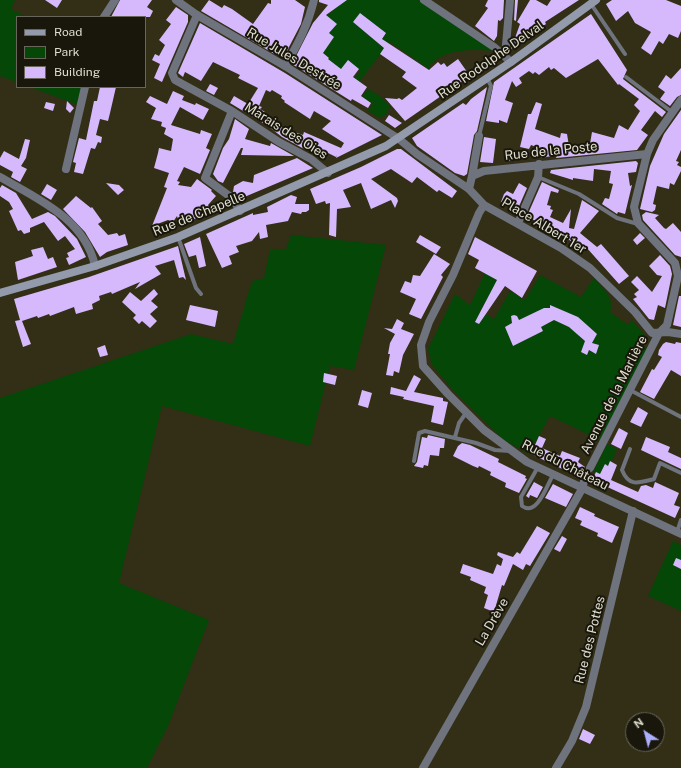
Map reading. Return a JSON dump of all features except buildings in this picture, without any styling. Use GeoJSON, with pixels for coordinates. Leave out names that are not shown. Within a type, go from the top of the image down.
{"type":"FeatureCollection","features":[{"type":"Feature","properties":{"kind":"main road","name":"Rue Rodolphe Delval"},"geometry":{"type":"LineString","coordinates":[[400,139],[487,78],[508,59],[594,2]]}},
{"type":"Feature","properties":{"kind":"main road","name":"Rue de Chapelle"},"geometry":{"type":"LineString","coordinates":[[0,293],[95,266],[178,237],[328,173],[400,139]]}},
{"type":"Feature","properties":{"kind":"street"},"geometry":{"type":"LineString","coordinates":[[105,16],[115,0]]}},
{"type":"Feature","properties":{"kind":"street","name":"Rue Jules Destrée"},"geometry":{"type":"LineString","coordinates":[[176,0],[197,16],[285,66],[400,139],[417,154],[469,189]]}},
{"type":"Feature","properties":{"kind":"street"},"geometry":{"type":"LineString","coordinates":[[285,66],[302,39],[310,18],[314,0]]}},
{"type":"Feature","properties":{"kind":"street"},"geometry":{"type":"LineString","coordinates":[[424,0],[508,59]]}},
{"type":"Feature","properties":{"kind":"street"},"geometry":{"type":"LineString","coordinates":[[508,59],[510,0]]}},
{"type":"Feature","properties":{"kind":"street"},"geometry":{"type":"LineString","coordinates":[[197,16],[172,73],[175,80],[232,111]]}},
{"type":"Feature","properties":{"kind":"street"},"geometry":{"type":"LineString","coordinates":[[66,169],[85,88]]}},
{"type":"Feature","properties":{"kind":"street"},"geometry":{"type":"LineString","coordinates":[[639,224],[636,219],[634,207],[648,154],[653,140],[681,100]]}},
{"type":"Feature","properties":{"kind":"street","name":"Marais des Oies"},"geometry":{"type":"LineString","coordinates":[[240,211],[232,198],[204,178],[232,111],[279,142],[311,159],[328,173]]}},
{"type":"Feature","properties":{"kind":"street"},"geometry":{"type":"LineString","coordinates":[[469,189],[479,136]]}},
{"type":"Feature","properties":{"kind":"street","name":"Rue de la Poste"},"geometry":{"type":"LineString","coordinates":[[472,176],[484,171],[539,164],[648,154]]}},
{"type":"Feature","properties":{"kind":"street"},"geometry":{"type":"LineString","coordinates":[[518,223],[538,177],[539,164]]}},
{"type":"Feature","properties":{"kind":"street"},"geometry":{"type":"LineString","coordinates":[[0,177],[52,207],[69,221],[82,238],[95,266]]}},
{"type":"Feature","properties":{"kind":"street","name":"Place Albert 1er"},"geometry":{"type":"LineString","coordinates":[[469,189],[484,205],[561,248],[590,268],[635,312],[652,333],[659,333]]}},
{"type":"Feature","properties":{"kind":"street","name":"Rue du Château"},"geometry":{"type":"LineString","coordinates":[[484,205],[479,213],[453,275],[429,322],[421,345],[424,366],[466,413],[510,451],[553,475],[679,533]]}},
{"type":"Feature","properties":{"kind":"street","name":"Avenue de la Marlière"},"geometry":{"type":"LineString","coordinates":[[590,468],[659,333],[667,325],[678,276],[675,263],[639,224]]}},
{"type":"Feature","properties":{"kind":"street"},"geometry":{"type":"LineString","coordinates":[[659,333],[668,332],[681,334]]}},
{"type":"Feature","properties":{"kind":"street"},"geometry":{"type":"LineString","coordinates":[[582,489],[585,477]]}},
{"type":"Feature","properties":{"kind":"street","name":"La Drève"},"geometry":{"type":"LineString","coordinates":[[423,768],[582,489]]}},
{"type":"Feature","properties":{"kind":"street","name":"Rue des Pottes"},"geometry":{"type":"LineString","coordinates":[[556,768],[572,741],[586,707],[633,511]]}},
{"type":"Feature","properties":{"kind":"lane"},"geometry":{"type":"LineString","coordinates":[[594,2],[625,54]]}},
{"type":"Feature","properties":{"kind":"lane"},"geometry":{"type":"LineString","coordinates":[[626,77],[672,112]]}},
{"type":"Feature","properties":{"kind":"lane"},"geometry":{"type":"LineString","coordinates":[[479,136],[491,86],[487,78]]}},
{"type":"Feature","properties":{"kind":"lane"},"geometry":{"type":"LineString","coordinates":[[538,177],[565,187],[617,218],[639,224]]}},
{"type":"Feature","properties":{"kind":"lane"},"geometry":{"type":"LineString","coordinates":[[178,237],[196,288],[201,294]]}},
{"type":"Feature","properties":{"kind":"lane"},"geometry":{"type":"LineString","coordinates":[[630,390],[681,417]]}},
{"type":"Feature","properties":{"kind":"lane"},"geometry":{"type":"LineString","coordinates":[[455,437],[459,423],[466,413]]}},
{"type":"Feature","properties":{"kind":"lane"},"geometry":{"type":"LineString","coordinates":[[414,461],[420,433],[424,431],[455,437],[495,450],[510,451]]}},
{"type":"Feature","properties":{"kind":"lane"},"geometry":{"type":"LineString","coordinates":[[630,449],[622,470],[627,480],[632,483],[654,479],[660,463],[681,473]]}},
{"type":"Feature","properties":{"kind":"lane"},"geometry":{"type":"LineString","coordinates":[[538,467],[521,497],[522,506],[525,509],[530,509],[539,502],[553,475]]}},
{"type":"Feature","properties":{"kind":"lane"},"geometry":{"type":"LineString","coordinates":[[679,533],[681,520]]}},
{"type":"Feature","properties":{"kind":"green space"},"geometry":{"type":"Polygon","coordinates":[[[0,0],[15,0],[11,9],[24,16],[16,16],[16,82],[0,76],[0,0]]]}},
{"type":"Feature","properties":{"kind":"green space"},"geometry":{"type":"Polygon","coordinates":[[[336,0],[418,0],[494,51],[468,50],[451,53],[435,60],[429,66],[430,70],[390,42],[356,86],[351,83],[360,71],[357,68],[343,70],[312,52],[324,21],[331,11],[334,11],[336,0]]]}},
{"type":"Feature","properties":{"kind":"green space"},"geometry":{"type":"Polygon","coordinates":[[[33,88],[85,88],[81,106],[33,88]]]}},
{"type":"Feature","properties":{"kind":"green space"},"geometry":{"type":"Polygon","coordinates":[[[368,89],[380,96],[391,107],[387,110],[388,113],[380,118],[368,111],[373,104],[362,96],[368,89]]]}},
{"type":"Feature","properties":{"kind":"green space"},"geometry":{"type":"Polygon","coordinates":[[[291,235],[386,245],[354,370],[330,366],[310,446],[162,406],[119,583],[209,620],[168,726],[147,768],[0,768],[0,398],[191,334],[233,344],[252,281],[264,278],[270,250],[286,249],[291,235]]]}},
{"type":"Feature","properties":{"kind":"green space"},"geometry":{"type":"Polygon","coordinates":[[[486,271],[500,279],[480,311],[494,319],[510,291],[525,300],[540,275],[581,297],[594,278],[610,298],[610,312],[628,325],[632,320],[646,337],[639,343],[640,348],[649,347],[600,440],[550,416],[529,454],[504,440],[453,390],[432,365],[428,349],[455,294],[470,305],[486,271]]]}},
{"type":"Feature","properties":{"kind":"green space"},"geometry":{"type":"Polygon","coordinates":[[[607,444],[617,449],[608,469],[601,475],[593,472],[607,444]]]}},
{"type":"Feature","properties":{"kind":"green space"},"geometry":{"type":"Polygon","coordinates":[[[673,541],[681,545],[681,611],[648,596],[673,541]]]}}]}
